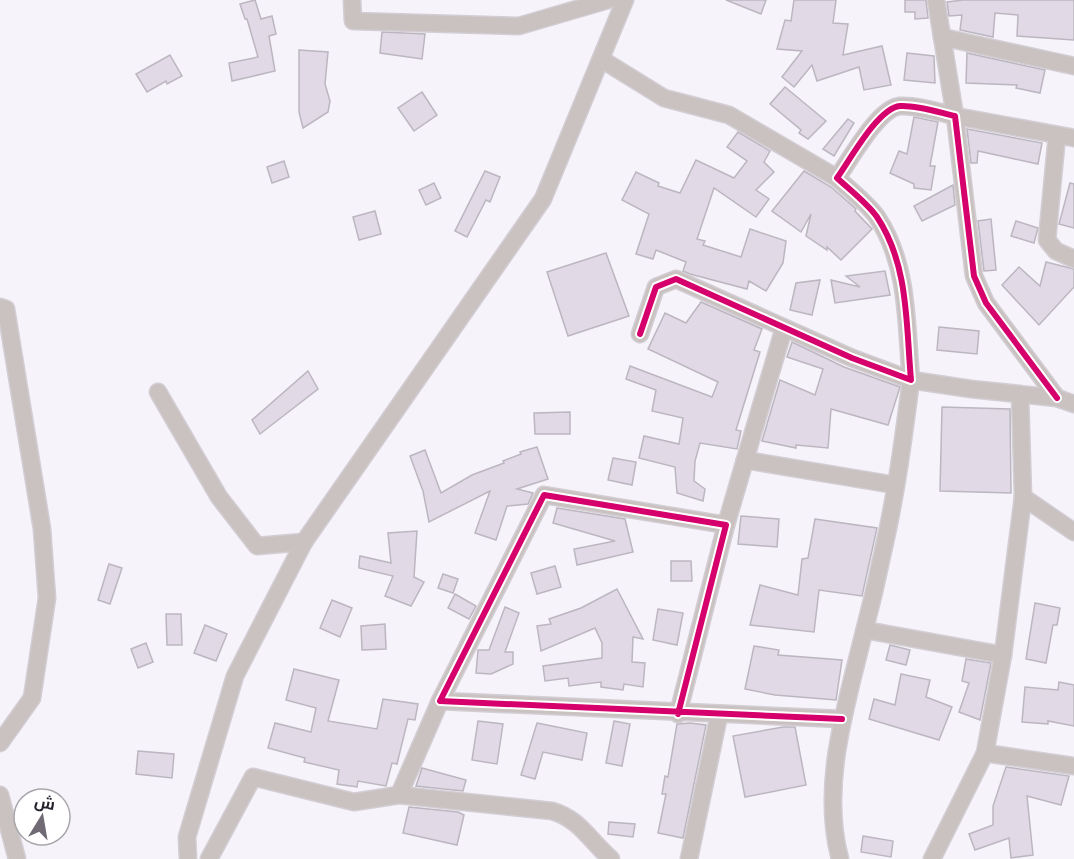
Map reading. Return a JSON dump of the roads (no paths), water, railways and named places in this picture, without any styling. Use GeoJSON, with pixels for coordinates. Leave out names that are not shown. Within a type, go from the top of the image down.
{"type":"FeatureCollection","features":[{"type":"Feature","properties":{"kind":"street"},"geometry":{"type":"LineString","coordinates":[[352,0],[353,21],[519,26],[608,0]]}},
{"type":"Feature","properties":{"kind":"street"},"geometry":{"type":"LineString","coordinates":[[188,859],[188,837],[235,676],[304,542],[543,200],[625,0]]}},
{"type":"Feature","properties":{"kind":"street"},"geometry":{"type":"LineString","coordinates":[[936,0],[955,116],[974,276],[986,303],[1057,398]]}},
{"type":"Feature","properties":{"kind":"street"},"geometry":{"type":"LineString","coordinates":[[942,37],[1074,66]]}},
{"type":"Feature","properties":{"kind":"street"},"geometry":{"type":"LineString","coordinates":[[601,59],[664,98],[729,115],[837,178],[876,215],[897,256],[902,278],[910,380],[895,485],[865,630],[842,719],[833,802],[835,839],[840,859]]}},
{"type":"Feature","properties":{"kind":"street"},"geometry":{"type":"LineString","coordinates":[[837,178],[878,120],[891,108],[913,107],[1066,136],[1047,240],[1056,251],[1074,259]]}},
{"type":"Feature","properties":{"kind":"street"},"geometry":{"type":"LineString","coordinates":[[640,334],[656,287],[676,279],[784,328],[910,380],[1057,398],[1074,404]]}},
{"type":"Feature","properties":{"kind":"street"},"geometry":{"type":"LineString","coordinates":[[0,307],[6,309],[42,530],[48,598],[32,698],[0,743]]}},
{"type":"Feature","properties":{"kind":"street"},"geometry":{"type":"LineString","coordinates":[[678,714],[726,525],[784,328]]}},
{"type":"Feature","properties":{"kind":"street"},"geometry":{"type":"LineString","coordinates":[[158,392],[219,496],[257,546],[304,542]]}},
{"type":"Feature","properties":{"kind":"street"},"geometry":{"type":"LineString","coordinates":[[932,859],[985,753],[1003,655],[1023,496],[1020,394]]}},
{"type":"Feature","properties":{"kind":"street"},"geometry":{"type":"LineString","coordinates":[[745,460],[895,485]]}},
{"type":"Feature","properties":{"kind":"street"},"geometry":{"type":"LineString","coordinates":[[399,795],[440,701],[544,495],[726,525]]}},
{"type":"Feature","properties":{"kind":"street"},"geometry":{"type":"LineString","coordinates":[[1023,496],[1074,532]]}},
{"type":"Feature","properties":{"kind":"street"},"geometry":{"type":"LineString","coordinates":[[865,630],[1003,655]]}},
{"type":"Feature","properties":{"kind":"street"},"geometry":{"type":"LineString","coordinates":[[440,701],[678,714],[842,719]]}},
{"type":"Feature","properties":{"kind":"street"},"geometry":{"type":"LineString","coordinates":[[689,859],[719,715]]}},
{"type":"Feature","properties":{"kind":"street"},"geometry":{"type":"LineString","coordinates":[[985,753],[1074,766]]}},
{"type":"Feature","properties":{"kind":"street"},"geometry":{"type":"LineString","coordinates":[[209,859],[253,777],[354,802],[399,795],[564,814],[582,827],[611,859]]}},
{"type":"Feature","properties":{"kind":"street"},"geometry":{"type":"LineString","coordinates":[[0,795],[17,859]]}}]}
